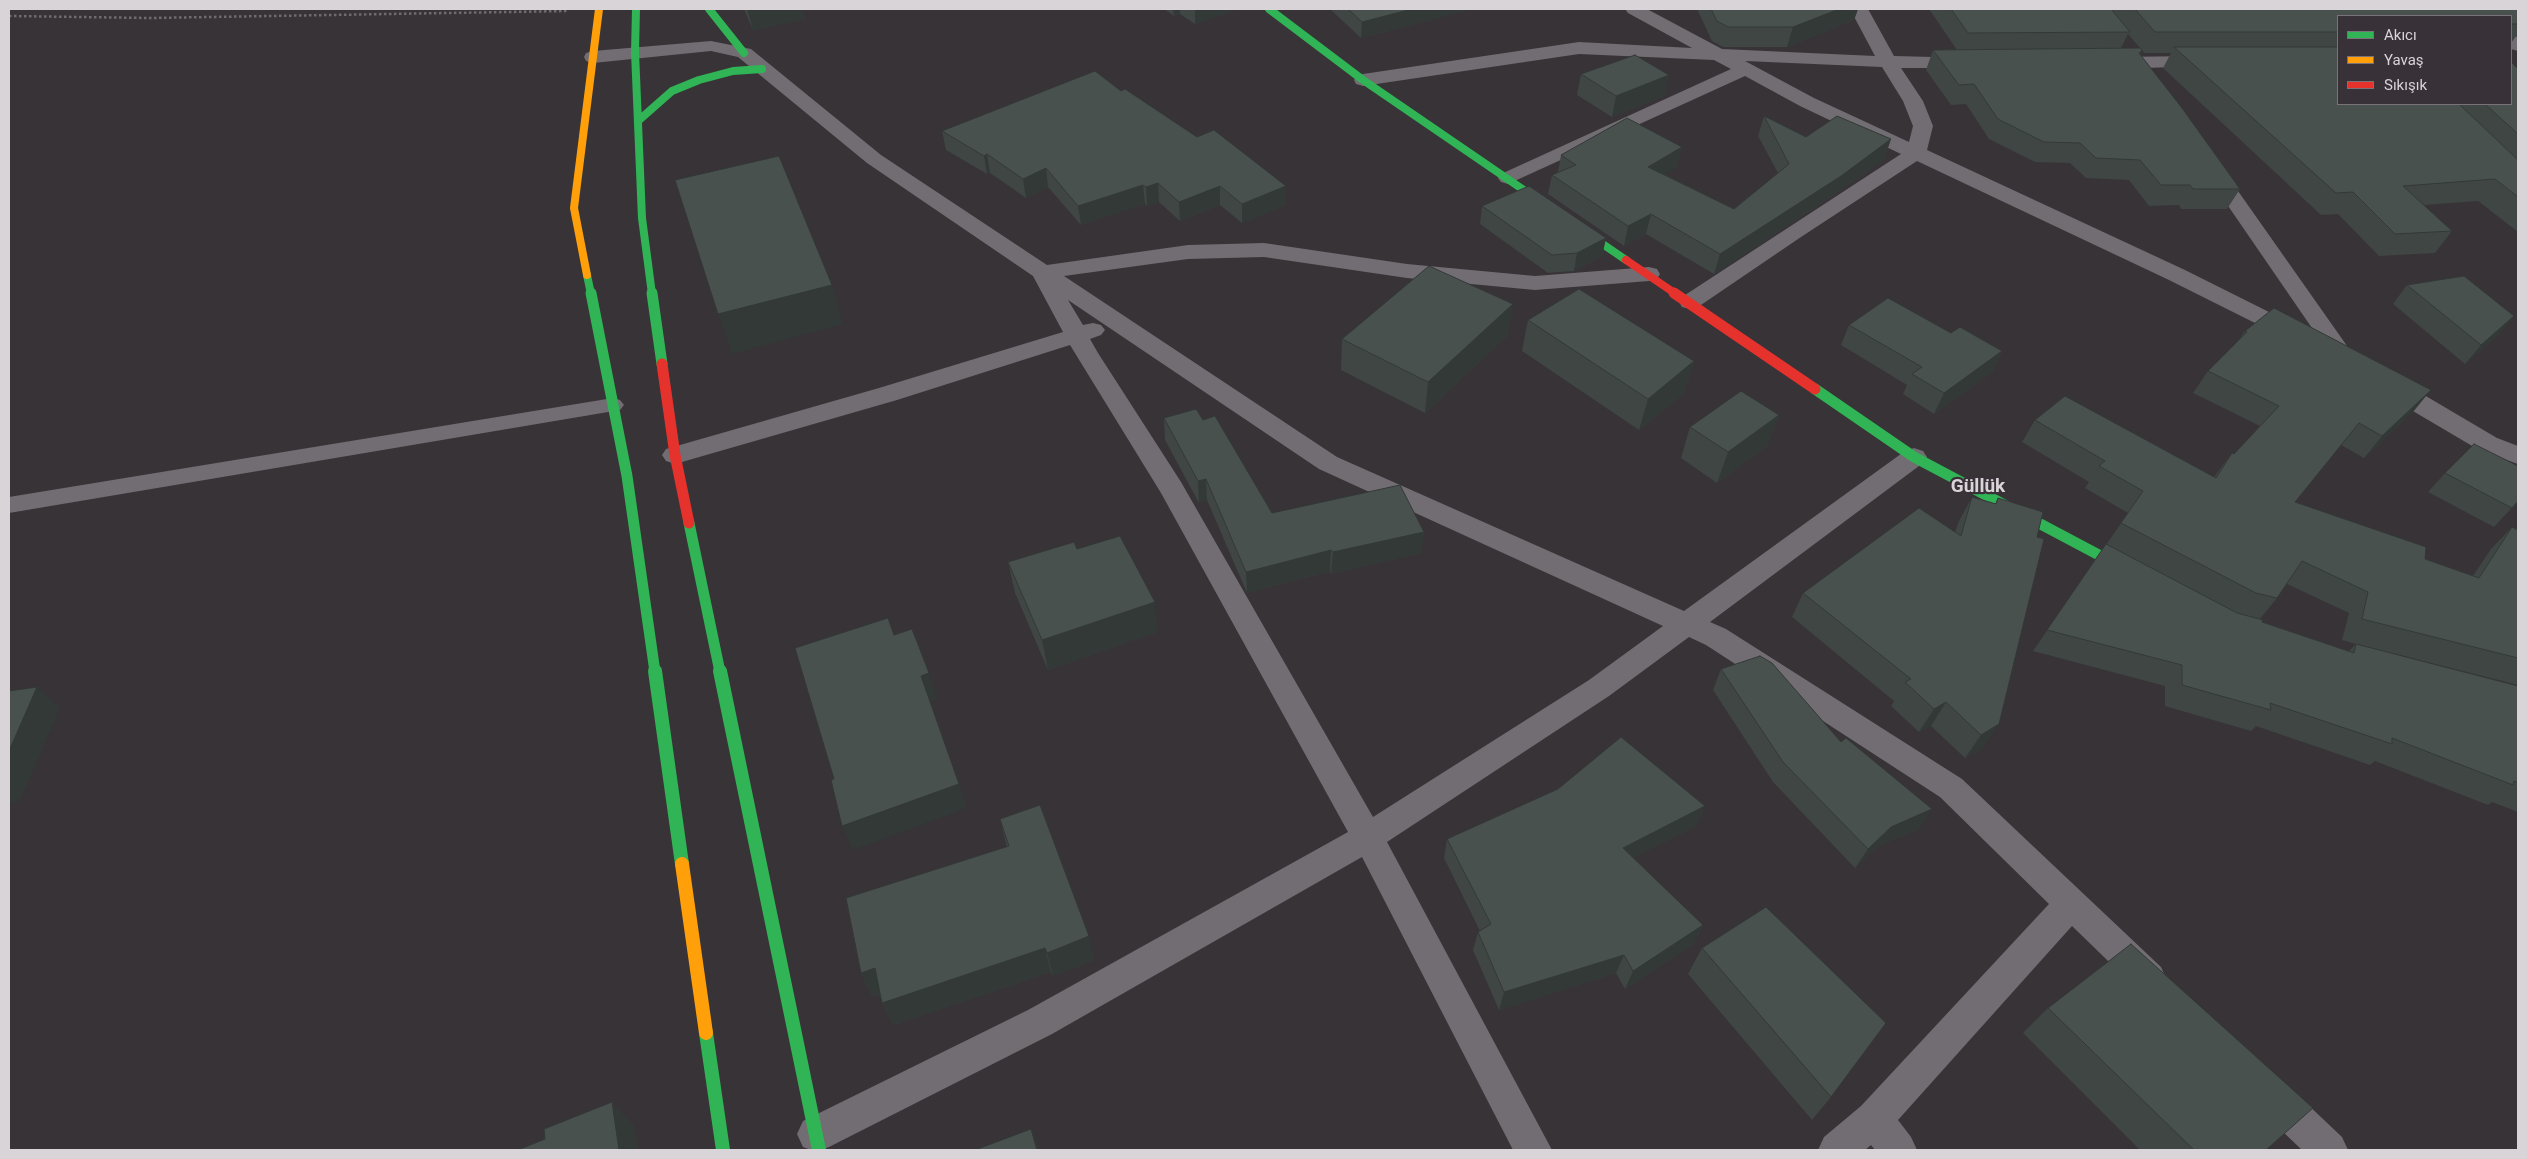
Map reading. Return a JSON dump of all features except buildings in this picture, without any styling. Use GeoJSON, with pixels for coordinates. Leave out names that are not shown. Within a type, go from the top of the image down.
{"type":"FeatureCollection","features":[{"type":"Feature","properties":{"kind":"street"},"geometry":{"type":"LineString","coordinates":[[636,9],[642,218],[675,455],[817,1142],[1040,1022],[1368,837],[1599,688],[1684,623],[1914,457]]}},
{"type":"Feature","properties":{"kind":"street"},"geometry":{"type":"LineString","coordinates":[[709,9],[753,61],[874,159],[1328,463],[1716,637],[1951,788],[2164,992]]}},
{"type":"Feature","properties":{"kind":"street"},"geometry":{"type":"LineString","coordinates":[[1269,9],[1363,80],[1914,457],[2142,578]]}},
{"type":"Feature","properties":{"kind":"street"},"geometry":{"type":"LineString","coordinates":[[1690,302],[1793,232],[1916,153],[1923,126],[1913,101],[1888,62],[1860,9]]}},
{"type":"Feature","properties":{"kind":"street"},"geometry":{"type":"LineString","coordinates":[[599,10],[574,208],[627,476],[723,1150]]}},
{"type":"Feature","properties":{"kind":"street"},"geometry":{"type":"LineString","coordinates":[[1639,11],[1808,102],[2177,275],[2358,367],[2488,444],[2518,456]]}},
{"type":"Feature","properties":{"kind":"street"},"geometry":{"type":"LineString","coordinates":[[2121,40],[2145,71]]}},
{"type":"Feature","properties":{"kind":"street"},"geometry":{"type":"LineString","coordinates":[[1363,80],[1579,48],[1888,62],[1985,62]]}},
{"type":"Feature","properties":{"kind":"street"},"geometry":{"type":"LineString","coordinates":[[593,63],[636,58],[753,61]]}},
{"type":"Feature","properties":{"kind":"street"},"geometry":{"type":"LineString","coordinates":[[638,121],[672,91],[733,71],[753,61]]}},
{"type":"Feature","properties":{"kind":"street"},"geometry":{"type":"LineString","coordinates":[[2091,62],[2145,71],[2219,61]]}},
{"type":"Feature","properties":{"kind":"street"},"geometry":{"type":"LineString","coordinates":[[1508,178],[1745,69]]}},
{"type":"Feature","properties":{"kind":"street"},"geometry":{"type":"LineString","coordinates":[[2202,153],[2358,367]]}},
{"type":"Feature","properties":{"kind":"street"},"geometry":{"type":"LineString","coordinates":[[1042,272],[1188,252],[1264,250],[1407,271],[1535,283],[1649,274]]}},
{"type":"Feature","properties":{"kind":"street"},"geometry":{"type":"LineString","coordinates":[[1042,272],[1076,334],[1172,489],[1368,837],[1533,1150]]}},
{"type":"Feature","properties":{"kind":"street"},"geometry":{"type":"LineString","coordinates":[[675,455],[888,394],[1076,334],[1120,324]]}},
{"type":"Feature","properties":{"kind":"street"},"geometry":{"type":"LineString","coordinates":[[1837,1150],[1874,1119],[2071,903]]}},
{"type":"Feature","properties":{"kind":"street"},"geometry":{"type":"LineString","coordinates":[[2257,1082],[2328,1150]]}},
{"type":"Feature","properties":{"kind":"street"},"geometry":{"type":"LineString","coordinates":[[1874,1119],[1898,1150]]}},
{"type":"Feature","properties":{"kind":"lane"},"geometry":{"type":"LineString","coordinates":[[9,505],[613,405]]}},
{"type":"Feature","properties":{"kind":"path"},"geometry":{"type":"LineString","coordinates":[[9,16],[150,18],[599,10]]}},
{"type":"Feature","properties":{"kind":"traffic: fast"},"geometry":{"type":"LineString","coordinates":[[636,9],[635,52],[642,218],[662,364]]}},
{"type":"Feature","properties":{"kind":"traffic: fast"},"geometry":{"type":"LineString","coordinates":[[709,9],[744,53]]}},
{"type":"Feature","properties":{"kind":"traffic: fast"},"geometry":{"type":"LineString","coordinates":[[1269,9],[1363,80],[1626,260]]}},
{"type":"Feature","properties":{"kind":"traffic: fast"},"geometry":{"type":"LineString","coordinates":[[638,121],[672,91],[699,80],[733,71],[762,69]]}},
{"type":"Feature","properties":{"kind":"traffic: fast"},"geometry":{"type":"LineString","coordinates":[[587,275],[627,476],[682,864]]}},
{"type":"Feature","properties":{"kind":"traffic: fast"},"geometry":{"type":"LineString","coordinates":[[1815,389],[1914,457],[2131,572]]}},
{"type":"Feature","properties":{"kind":"traffic: fast"},"geometry":{"type":"LineString","coordinates":[[689,523],[819,1150]]}},
{"type":"Feature","properties":{"kind":"traffic: fast"},"geometry":{"type":"LineString","coordinates":[[706,1033],[723,1150]]}},
{"type":"Feature","properties":{"kind":"traffic: slow"},"geometry":{"type":"LineString","coordinates":[[587,275],[574,208],[599,9]]}},
{"type":"Feature","properties":{"kind":"traffic: slow"},"geometry":{"type":"LineString","coordinates":[[682,864],[706,1033]]}},
{"type":"Feature","properties":{"kind":"traffic: jam"},"geometry":{"type":"LineString","coordinates":[[1626,260],[1815,389]]}},
{"type":"Feature","properties":{"kind":"traffic: jam"},"geometry":{"type":"LineString","coordinates":[[662,364],[675,455],[689,523]]}},
{"type":"Feature","properties":{"kind":"district","name":"Güllük"},"geometry":{"type":"Point","coordinates":[1978,487]}}]}
